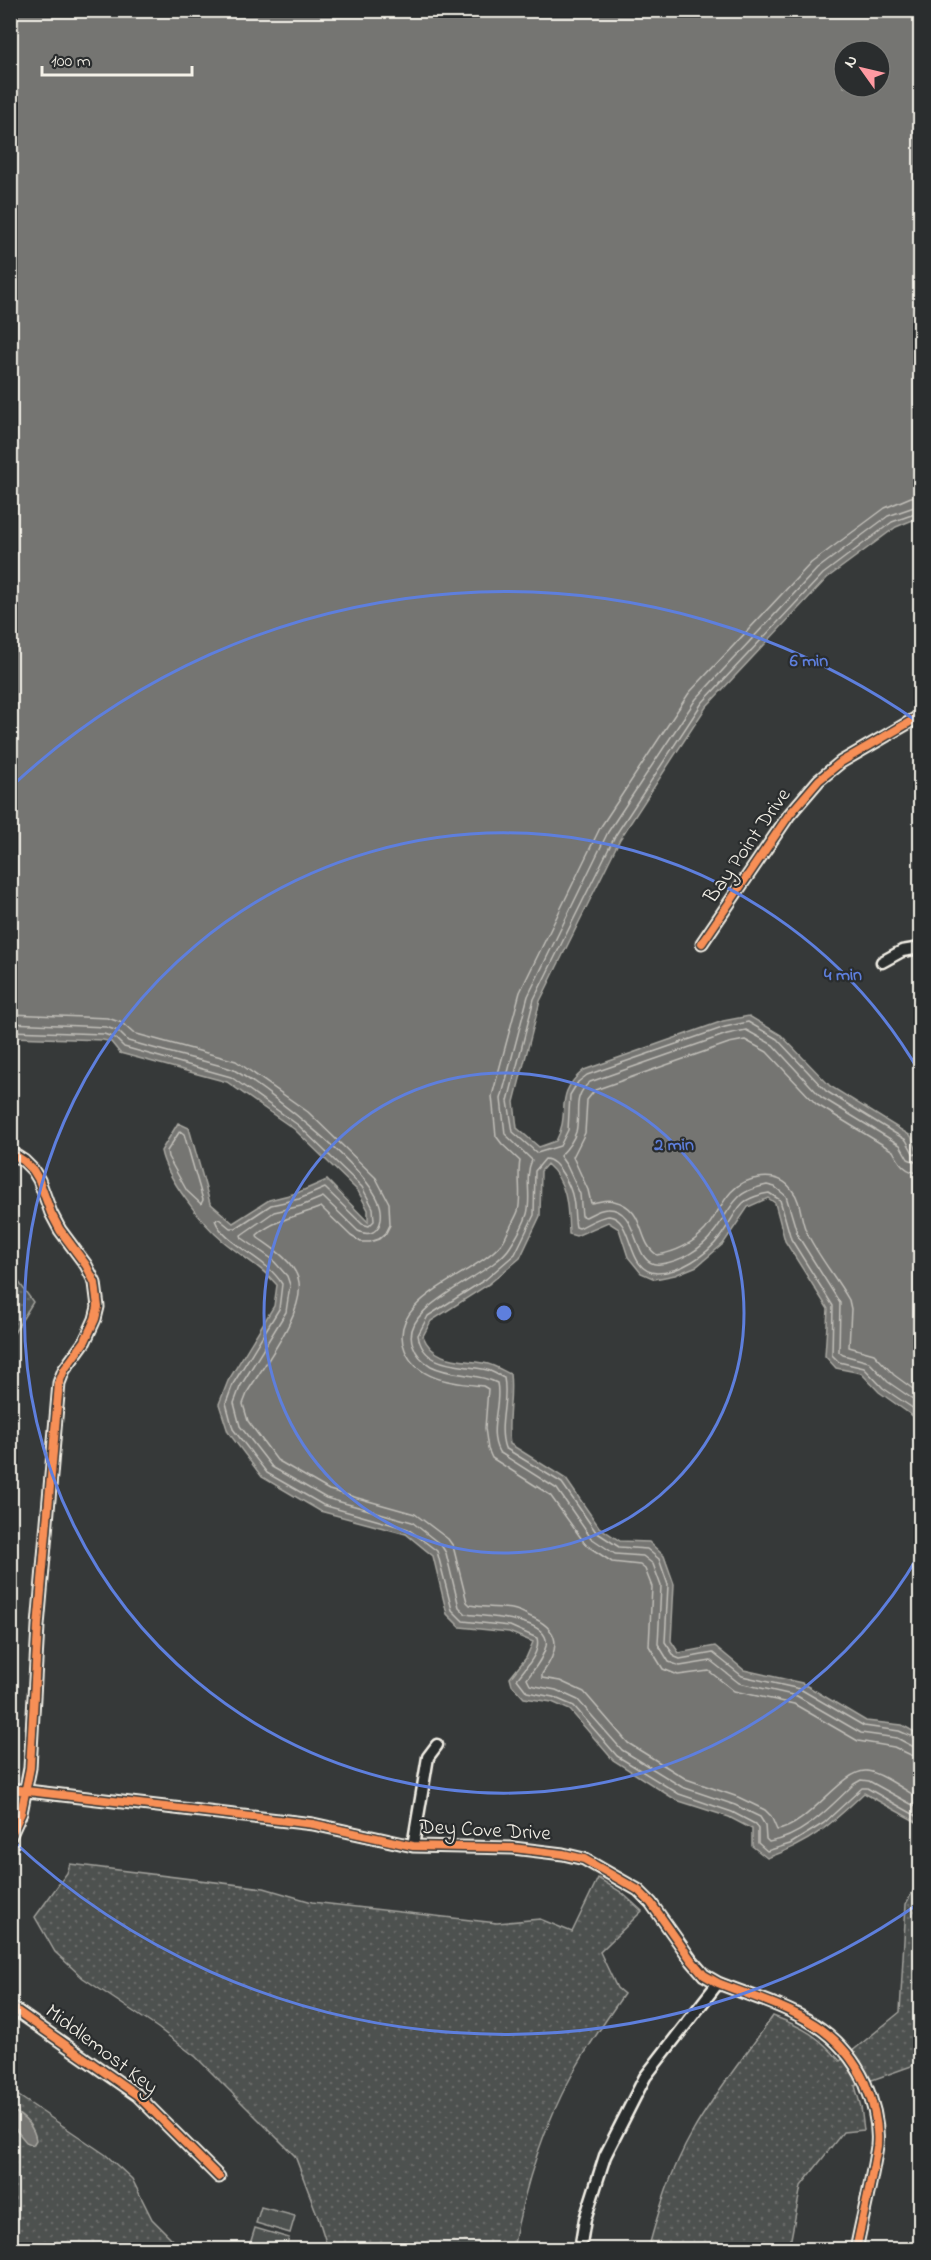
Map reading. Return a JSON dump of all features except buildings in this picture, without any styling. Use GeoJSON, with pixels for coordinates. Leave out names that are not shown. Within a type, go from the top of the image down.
{"type":"FeatureCollection","features":[{"type":"Feature","properties":{"kind":"street","name":"Bay Point Drive"},"geometry":{"type":"LineString","coordinates":[[702,944],[789,815],[819,780],[841,762],[921,716]]}},
{"type":"Feature","properties":{"kind":"street"},"geometry":{"type":"LineString","coordinates":[[882,962],[902,951],[921,948]]}},
{"type":"Feature","properties":{"kind":"street"},"geometry":{"type":"LineString","coordinates":[[10,1152],[24,1161],[39,1180],[51,1212],[72,1249],[90,1271],[98,1295],[98,1307],[91,1330],[71,1358],[59,1383],[27,1791],[21,1813],[10,1837]]}},
{"type":"Feature","properties":{"kind":"street"},"geometry":{"type":"LineString","coordinates":[[413,1846],[428,1756],[437,1745]]}},
{"type":"Feature","properties":{"kind":"street","name":"Dey Cove Drive"},"geometry":{"type":"LineString","coordinates":[[10,1789],[313,1824],[413,1846],[513,1848],[584,1859],[638,1890],[651,1903],[704,1975],[814,2023],[838,2042],[858,2068],[874,2109],[877,2144],[856,2250]]}},
{"type":"Feature","properties":{"kind":"street"},"geometry":{"type":"LineString","coordinates":[[580,2250],[585,2219],[605,2156],[645,2076],[718,1983]]}},
{"type":"Feature","properties":{"kind":"street","name":"Middlemost Key"},"geometry":{"type":"LineString","coordinates":[[10,2006],[137,2095],[219,2177]]}},
{"type":"Feature","properties":{"kind":"shaded area"},"geometry":{"type":"Polygon","coordinates":[[[11,1271],[33,1302],[11,1338],[11,1271]]]}},
{"type":"Feature","properties":{"kind":"shaded area"},"geometry":{"type":"Polygon","coordinates":[[[70,1864],[264,1888],[312,1902],[497,1923],[540,1919],[572,1932],[598,1878],[621,1892],[642,1911],[600,1952],[617,1988],[624,1994],[597,2034],[561,2096],[535,2160],[513,2249],[328,2249],[295,2156],[196,2057],[158,2028],[83,1978],[55,1952],[35,1917],[67,1873],[70,1864]]]}},
{"type":"Feature","properties":{"kind":"shaded area"},"geometry":{"type":"Polygon","coordinates":[[[920,1878],[920,2063],[855,2086],[864,2130],[843,2132],[801,2186],[789,2249],[648,2250],[666,2190],[685,2147],[711,2103],[773,2016],[810,2034],[825,2045],[840,2061],[900,2012],[906,1904],[920,1878]]]}},
{"type":"Feature","properties":{"kind":"shaded area"},"geometry":{"type":"Polygon","coordinates":[[[10,2090],[106,2155],[132,2179],[152,2219],[180,2249],[11,2249],[10,2090]]]}},
{"type":"Feature","properties":{"kind":"shaded area"},"geometry":{"type":"Polygon","coordinates":[[[261,2207],[295,2216],[290,2233],[256,2223],[261,2207]]]}},
{"type":"Feature","properties":{"kind":"shaded area"},"geometry":{"type":"Polygon","coordinates":[[[255,2228],[289,2238],[285,2249],[269,2249],[250,2244],[255,2228]]]}},
{"type":"Feature","properties":{"kind":"water"},"geometry":{"type":"Polygon","coordinates":[[[11,10],[920,11],[920,517],[896,527],[827,578],[706,707],[620,839],[540,1001],[514,1102],[517,1128],[539,1147],[556,1141],[563,1121],[568,1088],[584,1070],[723,1021],[749,1016],[781,1035],[830,1086],[911,1136],[920,1158],[920,1421],[879,1392],[861,1373],[836,1368],[825,1356],[828,1309],[785,1241],[775,1203],[768,1198],[748,1207],[723,1244],[697,1266],[675,1275],[655,1279],[641,1273],[628,1257],[619,1229],[608,1222],[576,1236],[569,1234],[563,1187],[547,1164],[541,1171],[540,1216],[520,1258],[489,1284],[431,1321],[423,1336],[428,1345],[442,1356],[488,1364],[510,1374],[510,1444],[566,1479],[599,1527],[620,1541],[649,1542],[664,1556],[674,1584],[671,1641],[679,1653],[715,1646],[744,1670],[802,1683],[866,1721],[902,1725],[920,1735],[920,1824],[864,1793],[809,1839],[767,1858],[752,1846],[752,1829],[729,1817],[676,1800],[613,1760],[570,1710],[552,1702],[524,1698],[512,1685],[510,1678],[526,1658],[533,1642],[509,1632],[460,1627],[447,1614],[433,1556],[406,1534],[320,1511],[262,1477],[228,1432],[219,1404],[228,1381],[274,1306],[277,1285],[223,1241],[205,1223],[177,1186],[164,1162],[161,1151],[178,1123],[189,1128],[210,1203],[233,1223],[269,1200],[297,1193],[327,1180],[368,1222],[368,1210],[358,1191],[294,1129],[227,1082],[120,1053],[111,1042],[11,1037],[11,10]]]}},
{"type":"Feature","properties":{"kind":"water"},"geometry":{"type":"Polygon","coordinates":[[[10,2109],[30,2126],[36,2140],[33,2145],[26,2142],[11,2124],[10,2109]]]}},
{"type":"Feature","properties":{"kind":"cycle path"},"geometry":{"type":"LineString","coordinates":[[702,943],[789,815],[819,780],[841,762],[920,716]]}},
{"type":"Feature","properties":{"kind":"cycle path"},"geometry":{"type":"LineString","coordinates":[[10,1152],[24,1161],[39,1180],[60,1230],[86,1265],[95,1283],[98,1307],[85,1341],[64,1370],[59,1383],[38,1626],[30,1768],[21,1813],[10,1837]]}},
{"type":"Feature","properties":{"kind":"cycle path"},"geometry":{"type":"LineString","coordinates":[[10,1789],[313,1824],[413,1846],[513,1848],[584,1859],[638,1890],[651,1903],[704,1975],[803,2018],[838,2043],[853,2061],[871,2098],[877,2138],[873,2172],[856,2250]]}},
{"type":"Feature","properties":{"kind":"cycle path"},"geometry":{"type":"LineString","coordinates":[[10,2006],[137,2095],[219,2177]]}}]}
